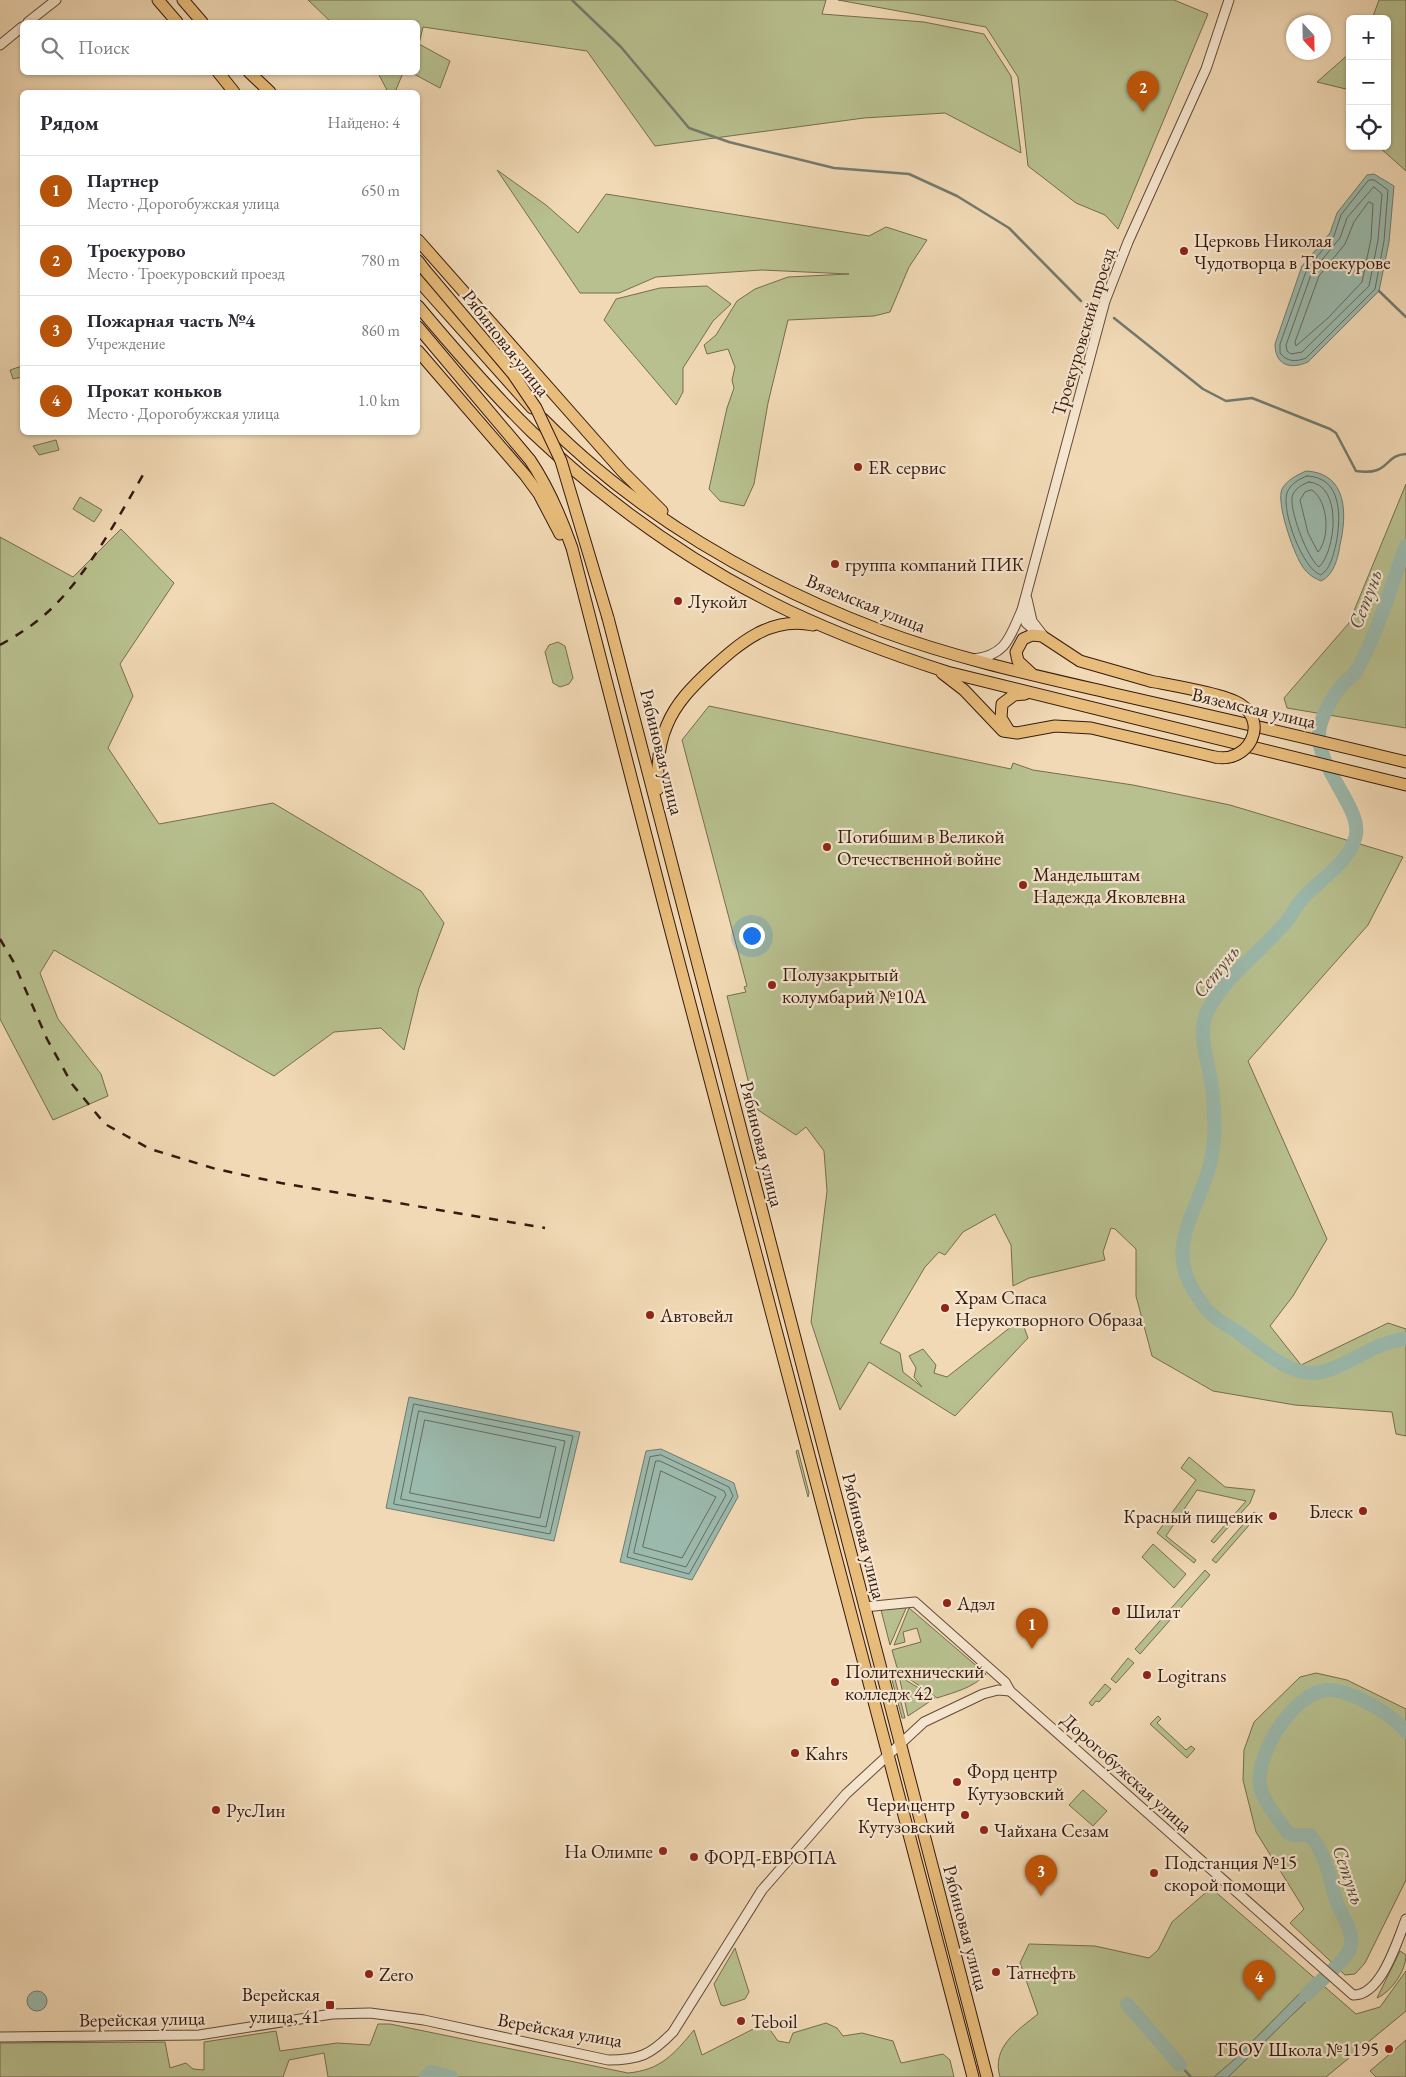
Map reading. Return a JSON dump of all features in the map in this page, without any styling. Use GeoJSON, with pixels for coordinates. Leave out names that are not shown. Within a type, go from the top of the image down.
{"type":"FeatureCollection","features":[{"type":"Feature","properties":{"kind":"main road"},"geometry":{"type":"LineString","coordinates":[[158,0],[174,20]]}},
{"type":"Feature","properties":{"kind":"main road"},"geometry":{"type":"LineString","coordinates":[[183,0],[200,20]]}},
{"type":"Feature","properties":{"kind":"main road"},"geometry":{"type":"LineString","coordinates":[[220,75],[232,90]]}},
{"type":"Feature","properties":{"kind":"main road"},"geometry":{"type":"LineString","coordinates":[[245,75],[256,90]]}},
{"type":"Feature","properties":{"kind":"main road"},"geometry":{"type":"LineString","coordinates":[[252,75],[268,90]]}},
{"type":"Feature","properties":{"kind":"main road"},"geometry":{"type":"LineString","coordinates":[[420,242],[622,471],[679,528]]}},
{"type":"Feature","properties":{"kind":"main road","name":"Рябиновая улица"},"geometry":{"type":"LineString","coordinates":[[421,265],[513,374],[536,408],[561,461],[608,618],[987,2077]]}},
{"type":"Feature","properties":{"kind":"main road","name":"Вяземская улица"},"geometry":{"type":"LineString","coordinates":[[420,282],[499,373],[552,429],[644,506],[783,588],[884,632],[971,659],[1406,762]]}},
{"type":"Feature","properties":{"kind":"main road","name":"Вяземская улица"},"geometry":{"type":"LineString","coordinates":[[420,308],[515,415],[617,504],[697,560],[789,611],[879,650],[932,667],[1030,694],[1404,784]]}},
{"type":"Feature","properties":{"kind":"main road","name":"Рябиновая улица"},"geometry":{"type":"LineString","coordinates":[[420,329],[511,436],[545,482],[564,525],[974,2077]]}},
{"type":"Feature","properties":{"kind":"main road"},"geometry":{"type":"LineString","coordinates":[[420,353],[503,447],[539,494],[553,518],[578,576]]}},
{"type":"Feature","properties":{"kind":"main road"},"geometry":{"type":"LineString","coordinates":[[659,814],[657,775],[659,753],[666,726],[689,691],[734,648],[765,628],[782,623],[807,623],[832,628]]}},
{"type":"Feature","properties":{"kind":"main road"},"geometry":{"type":"LineString","coordinates":[[932,667],[964,690],[995,724],[1011,732],[1055,726],[1091,728],[1225,758],[1236,756],[1248,747],[1252,738],[1254,727],[1252,717],[1246,708],[1233,700],[1150,681],[1080,661],[1040,636],[1019,643],[1016,652],[1022,666],[1035,675]]}},
{"type":"Feature","properties":{"kind":"main road"},"geometry":{"type":"LineString","coordinates":[[1011,732],[1001,718],[1002,704],[1014,695],[1030,694]]}},
{"type":"Feature","properties":{"kind":"street"},"geometry":{"type":"LineString","coordinates":[[31,20],[56,0]]}},
{"type":"Feature","properties":{"kind":"street","name":"Троекуровский проезд"},"geometry":{"type":"LineString","coordinates":[[1002,648],[1022,610],[1105,301],[1128,242],[1206,70],[1229,0]]}},
{"type":"Feature","properties":{"kind":"street"},"geometry":{"type":"LineString","coordinates":[[0,45],[20,29]]}},
{"type":"Feature","properties":{"kind":"street"},"geometry":{"type":"LineString","coordinates":[[1026,594],[1030,615],[1040,636]]}},
{"type":"Feature","properties":{"kind":"street"},"geometry":{"type":"LineString","coordinates":[[1022,610],[1026,623],[1040,636]]}},
{"type":"Feature","properties":{"kind":"street"},"geometry":{"type":"LineString","coordinates":[[1016,652],[1022,610]]}},
{"type":"Feature","properties":{"kind":"street"},"geometry":{"type":"LineString","coordinates":[[971,659],[990,656],[1017,639],[1040,636]]}},
{"type":"Feature","properties":{"kind":"street","name":"Дорогобужская улица"},"geometry":{"type":"LineString","coordinates":[[864,1607],[915,1602],[1005,1682],[1010,1691],[1336,1981],[1353,1994],[1362,1995],[1373,1988],[1387,1964],[1406,1919]]}},
{"type":"Feature","properties":{"kind":"street","name":"Верейская улица"},"geometry":{"type":"LineString","coordinates":[[0,2037],[199,2035],[332,2014],[370,2013],[424,2020],[608,2060],[633,2060],[656,2050],[673,2032],[762,1890],[846,1794],[924,1722],[983,1694],[998,1690],[1010,1691]]}},
{"type":"Feature","properties":{"kind":"green space"},"geometry":{"type":"Polygon","coordinates":[[[308,0],[826,0],[822,14],[924,22],[984,34],[1011,76],[1021,153],[945,113],[864,118],[655,146],[587,51],[423,27],[420,40],[420,20],[329,20],[308,0]]]}},
{"type":"Feature","properties":{"kind":"green space"},"geometry":{"type":"Polygon","coordinates":[[[838,0],[1174,0],[1208,14],[1118,229],[1105,215],[1076,203],[1028,166],[1018,77],[986,27],[838,0]]]}},
{"type":"Feature","properties":{"kind":"green space"},"geometry":{"type":"Polygon","coordinates":[[[1379,0],[1406,0],[1406,171],[1382,150],[1391,150],[1391,15],[1373,15],[1379,0]]]}},
{"type":"Feature","properties":{"kind":"green space"},"geometry":{"type":"Polygon","coordinates":[[[420,45],[450,61],[440,88],[416,75],[420,75],[420,45]]]}},
{"type":"Feature","properties":{"kind":"green space"},"geometry":{"type":"Polygon","coordinates":[[[1346,57],[1346,89],[1317,82],[1346,57]]]}},
{"type":"Feature","properties":{"kind":"green space"},"geometry":{"type":"Polygon","coordinates":[[[379,75],[402,75],[396,90],[387,90],[379,75]]]}},
{"type":"Feature","properties":{"kind":"green space"},"geometry":{"type":"Polygon","coordinates":[[[497,170],[546,205],[578,233],[606,194],[869,236],[886,227],[927,240],[909,267],[890,312],[874,316],[788,320],[768,403],[754,484],[744,506],[720,501],[709,489],[727,408],[734,388],[732,380],[735,367],[728,349],[707,354],[704,345],[716,335],[737,301],[755,289],[788,277],[849,274],[762,270],[656,277],[619,293],[580,293],[497,170]]]}},
{"type":"Feature","properties":{"kind":"green space"},"geometry":{"type":"Polygon","coordinates":[[[707,286],[731,304],[713,321],[683,368],[683,392],[676,405],[604,320],[616,299],[660,288],[707,286]]]}},
{"type":"Feature","properties":{"kind":"green space"},"geometry":{"type":"Polygon","coordinates":[[[20,367],[20,377],[13,379],[10,370],[20,367]]]}},
{"type":"Feature","properties":{"kind":"green space"},"geometry":{"type":"Polygon","coordinates":[[[56,440],[59,450],[39,455],[33,446],[56,440]]]}},
{"type":"Feature","properties":{"kind":"green space"},"geometry":{"type":"Polygon","coordinates":[[[1406,484],[1406,728],[1287,708],[1284,698],[1349,623],[1406,484]]]}},
{"type":"Feature","properties":{"kind":"green space"},"geometry":{"type":"Polygon","coordinates":[[[80,497],[102,510],[94,522],[73,509],[80,497]]]}},
{"type":"Feature","properties":{"kind":"green space"},"geometry":{"type":"Polygon","coordinates":[[[121,529],[174,583],[120,664],[133,696],[108,748],[159,824],[273,803],[421,891],[444,923],[419,988],[404,1050],[381,1028],[334,1032],[274,1076],[54,950],[40,973],[58,1019],[101,1074],[108,1096],[53,1120],[0,1019],[0,537],[73,577],[121,529]]]}},
{"type":"Feature","properties":{"kind":"green space"},"geometry":{"type":"Polygon","coordinates":[[[558,642],[565,646],[573,678],[569,684],[560,687],[553,683],[545,652],[549,645],[558,642]]]}},
{"type":"Feature","properties":{"kind":"green space"},"geometry":{"type":"Polygon","coordinates":[[[709,706],[1011,769],[1013,763],[1033,770],[1133,785],[1230,805],[1403,857],[1368,925],[1248,1061],[1327,1239],[1293,1296],[1270,1326],[1301,1365],[1388,1323],[1406,1329],[1406,1436],[1396,1434],[1392,1412],[1295,1405],[1213,1391],[1152,1356],[1136,1296],[1136,1249],[1115,1229],[1111,1228],[1103,1252],[1105,1260],[1029,1278],[1013,1286],[1011,1245],[995,1214],[963,1232],[945,1255],[939,1252],[925,1267],[880,1343],[900,1353],[903,1372],[922,1387],[914,1377],[916,1368],[909,1356],[923,1349],[936,1365],[934,1373],[947,1377],[1021,1319],[1028,1338],[955,1416],[869,1362],[840,1410],[811,1322],[827,1191],[824,1151],[806,1127],[796,1135],[755,1108],[727,996],[746,992],[744,987],[747,986],[682,740],[709,706]]]}},
{"type":"Feature","properties":{"kind":"green space"},"geometry":{"type":"Polygon","coordinates":[[[798,1450],[809,1493],[808,1497],[796,1451],[798,1450]]]}},
{"type":"Feature","properties":{"kind":"green space"},"geometry":{"type":"Polygon","coordinates":[[[1189,1457],[1225,1487],[1255,1490],[1250,1503],[1214,1543],[1211,1541],[1246,1501],[1197,1490],[1166,1536],[1196,1560],[1194,1563],[1157,1533],[1196,1480],[1181,1468],[1189,1457]]]}},
{"type":"Feature","properties":{"kind":"green space"},"geometry":{"type":"Polygon","coordinates":[[[1254,1512],[1258,1515],[1216,1563],[1212,1560],[1254,1512]]]}},
{"type":"Feature","properties":{"kind":"green space"},"geometry":{"type":"Polygon","coordinates":[[[1153,1544],[1186,1574],[1174,1588],[1142,1557],[1153,1544]]]}},
{"type":"Feature","properties":{"kind":"green space"},"geometry":{"type":"Polygon","coordinates":[[[1205,1570],[1210,1575],[1140,1654],[1135,1649],[1205,1570]]]}},
{"type":"Feature","properties":{"kind":"green space"},"geometry":{"type":"Polygon","coordinates":[[[907,1606],[890,1645],[881,1610],[907,1606]]]}},
{"type":"Feature","properties":{"kind":"green space"},"geometry":{"type":"Polygon","coordinates":[[[909,1608],[986,1674],[970,1686],[937,1698],[898,1671],[892,1650],[921,1642],[917,1628],[903,1632],[905,1642],[894,1645],[909,1608]]]}},
{"type":"Feature","properties":{"kind":"green space"},"geometry":{"type":"Polygon","coordinates":[[[1128,1658],[1134,1663],[1116,1683],[1111,1679],[1128,1658]]]}},
{"type":"Feature","properties":{"kind":"green space"},"geometry":{"type":"Polygon","coordinates":[[[1316,1673],[1347,1680],[1406,1709],[1406,1880],[1365,1963],[1355,1974],[1345,1975],[1290,1923],[1304,1909],[1256,1832],[1243,1780],[1244,1750],[1254,1722],[1300,1677],[1316,1673]]]}},
{"type":"Feature","properties":{"kind":"green space"},"geometry":{"type":"Polygon","coordinates":[[[899,1676],[935,1698],[908,1716],[899,1676]]]}},
{"type":"Feature","properties":{"kind":"green space"},"geometry":{"type":"Polygon","coordinates":[[[895,1679],[905,1718],[902,1718],[892,1680],[895,1679]]]}},
{"type":"Feature","properties":{"kind":"green space"},"geometry":{"type":"Polygon","coordinates":[[[1105,1684],[1111,1689],[1099,1702],[1096,1701],[1092,1706],[1089,1703],[1105,1684]]]}},
{"type":"Feature","properties":{"kind":"green space"},"geometry":{"type":"Polygon","coordinates":[[[1158,1716],[1161,1719],[1157,1723],[1186,1750],[1191,1746],[1195,1749],[1187,1758],[1150,1724],[1158,1716]]]}},
{"type":"Feature","properties":{"kind":"green space"},"geometry":{"type":"Polygon","coordinates":[[[1083,1790],[1107,1811],[1093,1826],[1069,1805],[1083,1790]]]}},
{"type":"Feature","properties":{"kind":"green space"},"geometry":{"type":"Polygon","coordinates":[[[1211,1888],[1356,2014],[1380,2007],[1406,1971],[1406,2011],[1326,2077],[1228,2077],[1322,1986],[1314,1979],[1235,2059],[1214,2077],[1000,2077],[998,2066],[1003,2048],[1015,2033],[1038,2014],[1020,1963],[1029,1944],[1095,1946],[1149,1958],[1158,1950],[1172,1922],[1211,1888]]]}},
{"type":"Feature","properties":{"kind":"green space"},"geometry":{"type":"Polygon","coordinates":[[[735,1948],[749,1992],[745,1999],[724,2006],[721,2005],[714,1984],[735,1948]]]}},
{"type":"Feature","properties":{"kind":"green space"},"geometry":{"type":"Polygon","coordinates":[[[1400,1951],[1406,1955],[1401,1974],[1387,1991],[1377,1998],[1400,1951]]]}},
{"type":"Feature","properties":{"kind":"green space"},"geometry":{"type":"Polygon","coordinates":[[[765,2023],[778,2041],[789,2043],[793,2033],[826,2023],[837,2028],[843,2036],[862,2033],[893,2041],[901,2063],[943,2054],[950,2060],[954,2077],[328,2077],[324,2053],[289,2060],[283,2077],[0,2077],[0,2043],[165,2042],[170,2068],[186,2063],[193,2069],[204,2070],[204,2042],[276,2031],[280,2051],[337,2043],[370,2045],[378,2024],[390,2024],[628,2073],[649,2068],[666,2059],[694,2030],[702,2055],[765,2023]]]}},
{"type":"Feature","properties":{"kind":"green space"},"geometry":{"type":"Polygon","coordinates":[[[1406,2040],[1406,2077],[1376,2077],[1370,2071],[1406,2040]]]}},
{"type":"Feature","properties":{"kind":"water"},"geometry":{"type":"Polygon","coordinates":[[[1374,174],[1394,186],[1389,242],[1379,291],[1308,362],[1295,366],[1285,364],[1278,357],[1275,344],[1302,266],[1330,233],[1337,213],[1367,175],[1374,174]]]}},
{"type":"Feature","properties":{"kind":"water"},"geometry":{"type":"Polygon","coordinates":[[[1306,471],[1320,474],[1330,479],[1337,487],[1343,509],[1344,521],[1337,561],[1329,575],[1321,581],[1307,572],[1298,558],[1286,527],[1281,505],[1282,489],[1284,486],[1292,478],[1306,471]]]}},
{"type":"Feature","properties":{"kind":"water"},"geometry":{"type":"Polygon","coordinates":[[[409,1397],[580,1432],[554,1541],[386,1508],[409,1397]]]}},
{"type":"Feature","properties":{"kind":"water"},"geometry":{"type":"Polygon","coordinates":[[[661,1449],[734,1483],[738,1497],[692,1580],[620,1562],[646,1451],[661,1449]]]}},
{"type":"Feature","properties":{"kind":"water"},"geometry":{"type":"Polygon","coordinates":[[[1314,1979],[1322,1986],[1228,2077],[1214,2077],[1235,2059],[1314,1979]]]}},
{"type":"Feature","properties":{"kind":"water"},"geometry":{"type":"Polygon","coordinates":[[[37,1991],[44,1994],[47,2001],[44,2008],[37,2011],[30,2008],[27,2001],[30,1994],[37,1991]]]}},
{"type":"Feature","properties":{"kind":"waterway"},"geometry":{"type":"LineString","coordinates":[[572,0],[621,47],[689,128],[729,142],[834,168],[909,174],[957,196],[1009,228],[1081,301]]}},
{"type":"Feature","properties":{"kind":"waterway"},"geometry":{"type":"LineString","coordinates":[[1379,291],[1406,317]]}},
{"type":"Feature","properties":{"kind":"waterway"},"geometry":{"type":"LineString","coordinates":[[1114,318],[1203,389],[1226,401],[1252,398],[1330,429],[1336,433],[1356,471],[1375,471],[1393,458],[1406,454]]}},
{"type":"Feature","properties":{"kind":"waterway","name":"Сетунь"},"geometry":{"type":"LineString","coordinates":[[1406,546],[1377,627],[1363,658],[1355,673],[1343,684],[1331,700],[1320,727],[1320,747],[1325,761],[1353,815],[1356,828],[1355,839],[1340,863],[1305,896],[1286,922],[1235,973],[1217,996],[1205,1017],[1203,1037],[1213,1095],[1214,1141],[1209,1168],[1188,1223],[1183,1259],[1187,1277],[1209,1312],[1270,1356],[1296,1370],[1314,1373],[1325,1371],[1381,1345],[1406,1339]]}},
{"type":"Feature","properties":{"kind":"waterway","name":"Сетунь"},"geometry":{"type":"LineString","coordinates":[[1306,1995],[1335,1968],[1349,1951],[1351,1945],[1350,1932],[1338,1906],[1329,1874],[1315,1842],[1310,1835],[1293,1835],[1287,1832],[1261,1791],[1260,1773],[1264,1758],[1279,1728],[1301,1702],[1314,1694],[1327,1690],[1347,1694],[1370,1704],[1392,1718],[1406,1732]]}},
{"type":"Feature","properties":{"kind":"waterway"},"geometry":{"type":"LineString","coordinates":[[1127,2004],[1180,2065]]}},
{"type":"Feature","properties":{"kind":"waterway"},"geometry":{"type":"LineString","coordinates":[[1180,2065],[1191,2077]]}},
{"type":"Feature","properties":{"kind":"waterway","name":"Сетунь"},"geometry":{"type":"LineString","coordinates":[[426,2077],[431,2072],[451,2077]]}},
{"type":"Feature","properties":{"kind":"railway"},"geometry":{"type":"LineString","coordinates":[[0,645],[20,633],[50,610],[78,579],[115,523],[147,468]]}},
{"type":"Feature","properties":{"kind":"railway"},"geometry":{"type":"LineString","coordinates":[[0,939],[13,961],[47,1039],[72,1084],[105,1124],[150,1149],[216,1169],[281,1183],[545,1228]]}},
{"type":"Feature","properties":{"kind":"place","name":"Троекурово"},"geometry":{"type":"Point","coordinates":[1143,112]}},
{"type":"Feature","properties":{"kind":"place","name":"Церковь Николая Чудотворца в Троекурове"},"geometry":{"type":"Point","coordinates":[1184,251]}},
{"type":"Feature","properties":{"kind":"place","name":"ER сервис"},"geometry":{"type":"Point","coordinates":[858,467]}},
{"type":"Feature","properties":{"kind":"place","name":"группа компаний ПИК"},"geometry":{"type":"Point","coordinates":[835,564]}},
{"type":"Feature","properties":{"kind":"place","name":"Лукойл"},"geometry":{"type":"Point","coordinates":[678,601]}},
{"type":"Feature","properties":{"kind":"place","name":"Погибшим в Великой Отечественной войне"},"geometry":{"type":"Point","coordinates":[827,847]}},
{"type":"Feature","properties":{"kind":"place","name":"Мандельштам Надежда Яковлевна"},"geometry":{"type":"Point","coordinates":[1023,885]}},
{"type":"Feature","properties":{"kind":"place","name":"Полузакрытый колумбарий №10А"},"geometry":{"type":"Point","coordinates":[772,985]}},
{"type":"Feature","properties":{"kind":"place","name":"Храм Спаса Нерукотворного Образа"},"geometry":{"type":"Point","coordinates":[945,1308]}},
{"type":"Feature","properties":{"kind":"place","name":"Автовейл"},"geometry":{"type":"Point","coordinates":[650,1315]}},
{"type":"Feature","properties":{"kind":"place","name":"Блеск"},"geometry":{"type":"Point","coordinates":[1363,1511]}},
{"type":"Feature","properties":{"kind":"place","name":"Красный пищевик"},"geometry":{"type":"Point","coordinates":[1273,1516]}},
{"type":"Feature","properties":{"kind":"place","name":"Адэл"},"geometry":{"type":"Point","coordinates":[947,1603]}},
{"type":"Feature","properties":{"kind":"place","name":"Шилат"},"geometry":{"type":"Point","coordinates":[1116,1611]}},
{"type":"Feature","properties":{"kind":"place","name":"Партнер"},"geometry":{"type":"Point","coordinates":[1032,1649]}},
{"type":"Feature","properties":{"kind":"place","name":"Logitrans"},"geometry":{"type":"Point","coordinates":[1147,1675]}},
{"type":"Feature","properties":{"kind":"place","name":"Политехнический колледж 42"},"geometry":{"type":"Point","coordinates":[835,1682]}},
{"type":"Feature","properties":{"kind":"place","name":"Kahrs"},"geometry":{"type":"Point","coordinates":[795,1753]}},
{"type":"Feature","properties":{"kind":"place","name":"Форд центр Кутузовский"},"geometry":{"type":"Point","coordinates":[957,1782]}},
{"type":"Feature","properties":{"kind":"place","name":"РусЛин"},"geometry":{"type":"Point","coordinates":[216,1810]}},
{"type":"Feature","properties":{"kind":"place","name":"Чери центр Кутузовский"},"geometry":{"type":"Point","coordinates":[965,1815]}},
{"type":"Feature","properties":{"kind":"place","name":"Чайхана Сезам"},"geometry":{"type":"Point","coordinates":[984,1830]}},
{"type":"Feature","properties":{"kind":"place","name":"На Олимпе"},"geometry":{"type":"Point","coordinates":[663,1851]}},
{"type":"Feature","properties":{"kind":"place","name":"ФОРД-ЕВРОПА"},"geometry":{"type":"Point","coordinates":[694,1857]}},
{"type":"Feature","properties":{"kind":"place","name":"Подстанция №15 скорой помощи"},"geometry":{"type":"Point","coordinates":[1154,1873]}},
{"type":"Feature","properties":{"kind":"place","name":"Пожарная часть №4"},"geometry":{"type":"Point","coordinates":[1041,1896]}},
{"type":"Feature","properties":{"kind":"place","name":"Татнефть"},"geometry":{"type":"Point","coordinates":[996,1972]}},
{"type":"Feature","properties":{"kind":"place","name":"Zero"},"geometry":{"type":"Point","coordinates":[369,1974]}},
{"type":"Feature","properties":{"kind":"place","name":"Прокат коньков"},"geometry":{"type":"Point","coordinates":[1259,2001]}},
{"type":"Feature","properties":{"kind":"place","name":"Верейская улица, 41"},"geometry":{"type":"Point","coordinates":[330,2005]}},
{"type":"Feature","properties":{"kind":"place","name":"Teboil"},"geometry":{"type":"Point","coordinates":[741,2021]}},
{"type":"Feature","properties":{"kind":"place","name":"ГБОУ Школа №1195"},"geometry":{"type":"Point","coordinates":[1389,2049]}}]}
